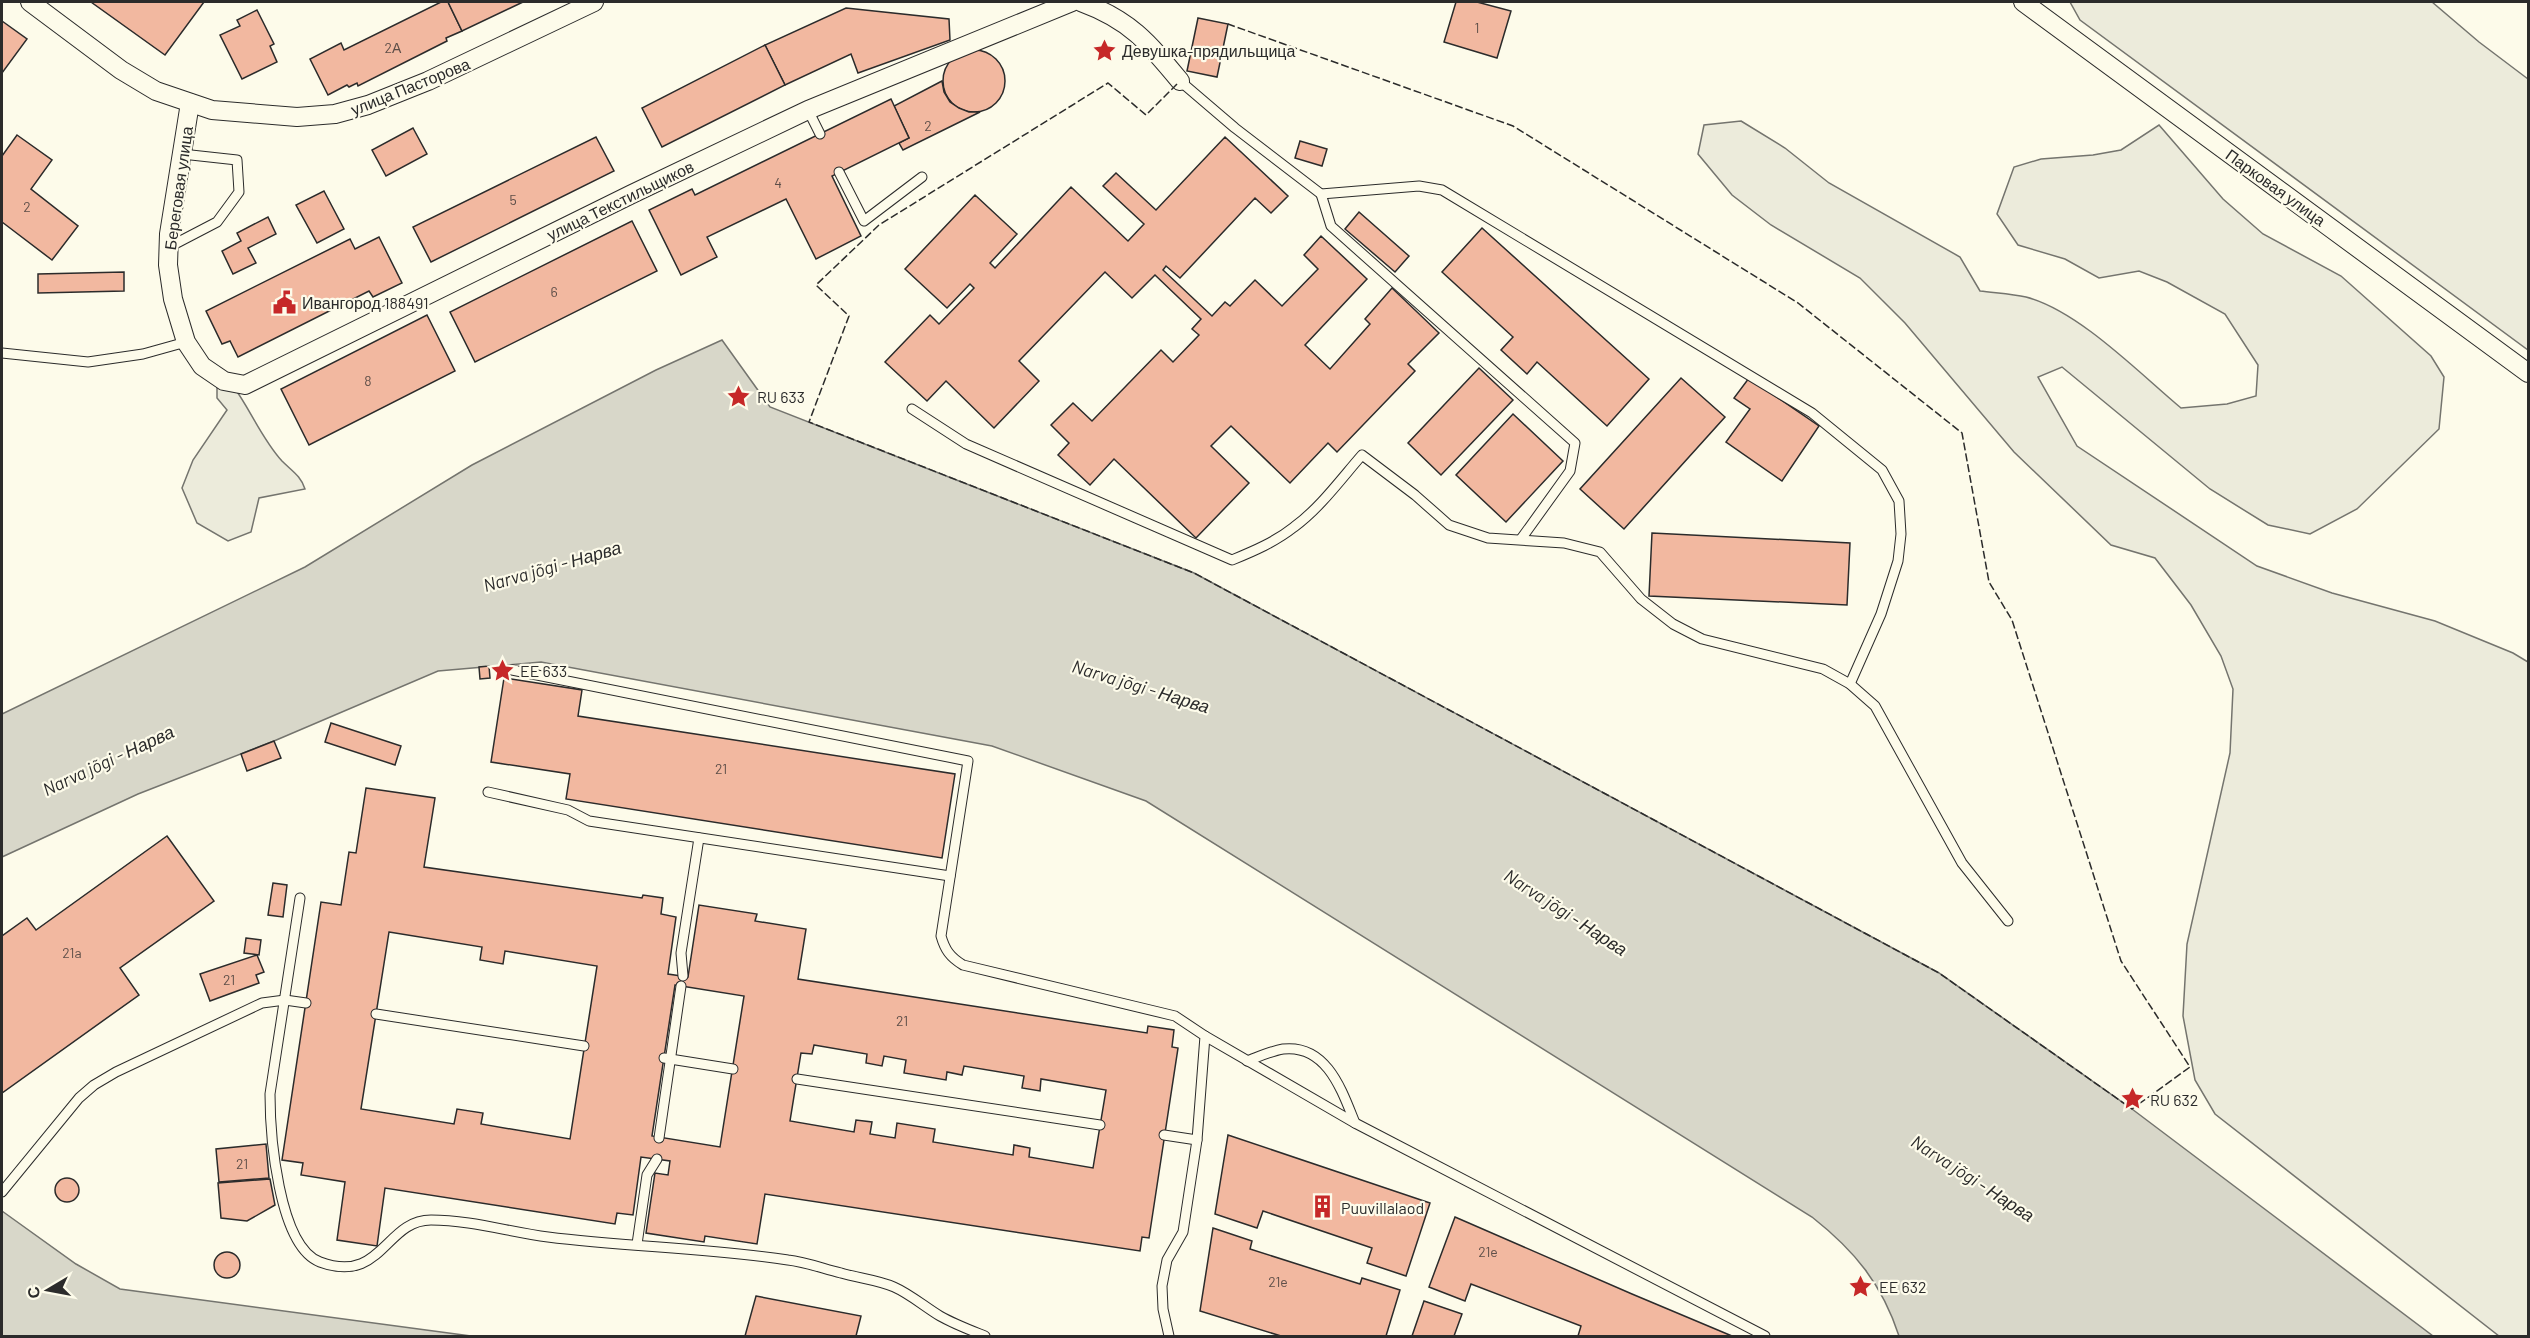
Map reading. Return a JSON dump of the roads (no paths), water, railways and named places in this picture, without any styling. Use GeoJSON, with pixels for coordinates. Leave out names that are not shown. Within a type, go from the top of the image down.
{"type":"FeatureCollection","features":[{"type":"Feature","properties":{"kind":"street","name":"улица Пасторова"},"geometry":{"type":"LineString","coordinates":[[30,2],[121,70],[156,91],[212,110],[265,116],[316,117],[348,111],[428,81],[589,2]]}},
{"type":"Feature","properties":{"kind":"street","name":"улица Текстильщиков"},"geometry":{"type":"LineString","coordinates":[[186,342],[202,366],[224,381],[245,385],[808,110],[1072,2]]}},
{"type":"Feature","properties":{"kind":"street"},"geometry":{"type":"LineString","coordinates":[[1081,2],[1123,21],[1138,33],[1180,81]]}},
{"type":"Feature","properties":{"kind":"street","name":"Парковая улица"},"geometry":{"type":"LineString","coordinates":[[2023,2],[2529,373]]}},
{"type":"Feature","properties":{"kind":"street","name":"Береговая улица"},"geometry":{"type":"LineString","coordinates":[[186,342],[173,299],[168,265],[190,104]]}},
{"type":"Feature","properties":{"kind":"lane"},"geometry":{"type":"LineString","coordinates":[[1180,81],[1321,194],[1331,226],[1575,443],[1570,471],[1521,539]]}},
{"type":"Feature","properties":{"kind":"lane"},"geometry":{"type":"LineString","coordinates":[[808,110],[820,134]]}},
{"type":"Feature","properties":{"kind":"lane"},"geometry":{"type":"LineString","coordinates":[[169,246],[216,222],[239,192],[237,160],[182,154]]}},
{"type":"Feature","properties":{"kind":"lane"},"geometry":{"type":"LineString","coordinates":[[839,172],[864,221],[922,177]]}},
{"type":"Feature","properties":{"kind":"lane"},"geometry":{"type":"LineString","coordinates":[[1321,194],[1419,186],[1442,190],[1812,413],[1882,470],[1899,501],[1901,534],[1898,561],[1881,614],[1850,684]]}},
{"type":"Feature","properties":{"kind":"lane"},"geometry":{"type":"LineString","coordinates":[[2,353],[88,362],[143,354],[186,342]]}},
{"type":"Feature","properties":{"kind":"lane"},"geometry":{"type":"LineString","coordinates":[[912,408],[966,444],[1232,560],[1263,548],[1295,527],[1332,490],[1362,455],[1415,495],[1449,525],[1488,538],[1564,543],[1600,552],[1641,599],[1672,624],[1702,639],[1823,669],[1850,684],[1875,706],[1962,863],[2008,921]]}},
{"type":"Feature","properties":{"kind":"lane"},"geometry":{"type":"LineString","coordinates":[[512,670],[968,761],[941,936],[944,948],[952,958],[963,965],[1175,1016],[1247,1061],[1355,1123],[1765,1336]]}},
{"type":"Feature","properties":{"kind":"lane"},"geometry":{"type":"LineString","coordinates":[[488,792],[568,810],[589,821],[950,876]]}},
{"type":"Feature","properties":{"kind":"lane"},"geometry":{"type":"LineString","coordinates":[[659,1138],[667,1059],[682,981],[681,953],[699,838]]}},
{"type":"Feature","properties":{"kind":"lane"},"geometry":{"type":"LineString","coordinates":[[300,898],[270,1095],[270,1124],[275,1168],[288,1217],[300,1246],[318,1261],[344,1267],[364,1263],[382,1251],[395,1236],[410,1226],[428,1220],[451,1221],[549,1237],[790,1260],[893,1287],[942,1317],[985,1336]]}},
{"type":"Feature","properties":{"kind":"lane"},"geometry":{"type":"LineString","coordinates":[[2,1192],[23,1163],[79,1098],[116,1072],[262,1003],[285,1000],[306,1003]]}},
{"type":"Feature","properties":{"kind":"lane"},"geometry":{"type":"LineString","coordinates":[[376,1014],[584,1046]]}},
{"type":"Feature","properties":{"kind":"lane"},"geometry":{"type":"LineString","coordinates":[[1180,1336],[1170,1335],[1163,1309],[1162,1286],[1167,1260],[1183,1232],[1197,1140],[1205,1036]]}},
{"type":"Feature","properties":{"kind":"lane"},"geometry":{"type":"LineString","coordinates":[[1247,1061],[1283,1049],[1304,1051],[1326,1064],[1338,1081],[1355,1123]]}},
{"type":"Feature","properties":{"kind":"lane"},"geometry":{"type":"LineString","coordinates":[[667,1059],[733,1069]]}},
{"type":"Feature","properties":{"kind":"lane"},"geometry":{"type":"LineString","coordinates":[[797,1078],[1100,1125]]}},
{"type":"Feature","properties":{"kind":"lane"},"geometry":{"type":"LineString","coordinates":[[1164,1135],[1197,1140]]}},
{"type":"Feature","properties":{"kind":"lane"},"geometry":{"type":"LineString","coordinates":[[637,1244],[647,1175],[657,1159]]}},
{"type":"Feature","properties":{"kind":"water","name":"Narva jõgi - Нарва"},"geometry":{"type":"Polygon","coordinates":[[[722,340],[770,407],[1194,573],[1939,973],[2132,1109],[2433,1336],[1899,1336],[1884,1300],[1865,1270],[1841,1243],[1812,1217],[1146,801],[992,746],[541,662],[438,671],[274,741],[138,794],[2,857],[2,714],[305,567],[472,465],[656,370],[722,340]]]}},
{"type":"Feature","properties":{"kind":"water"},"geometry":{"type":"Polygon","coordinates":[[[2,1211],[76,1264],[120,1289],[471,1336],[2,1336],[2,1211]]]}},
{"type":"Feature","properties":{"kind":"place","name":"Девушка-прядильщица"},"geometry":{"type":"Point","coordinates":[1104,50]}},
{"type":"Feature","properties":{"kind":"place","name":"Ивангород 188491"},"geometry":{"type":"Point","coordinates":[284,302]}},
{"type":"Feature","properties":{"kind":"place","name":"RU 633"},"geometry":{"type":"Point","coordinates":[739,396]}},
{"type":"Feature","properties":{"kind":"place","name":"EE 633"},"geometry":{"type":"Point","coordinates":[502,670]}},
{"type":"Feature","properties":{"kind":"place","name":"RU 632"},"geometry":{"type":"Point","coordinates":[2132,1099]}},
{"type":"Feature","properties":{"kind":"place","name":"Puuvillalaod"},"geometry":{"type":"Point","coordinates":[1323,1207]}},
{"type":"Feature","properties":{"kind":"place","name":"EE 632"},"geometry":{"type":"Point","coordinates":[1861,1286]}}]}
